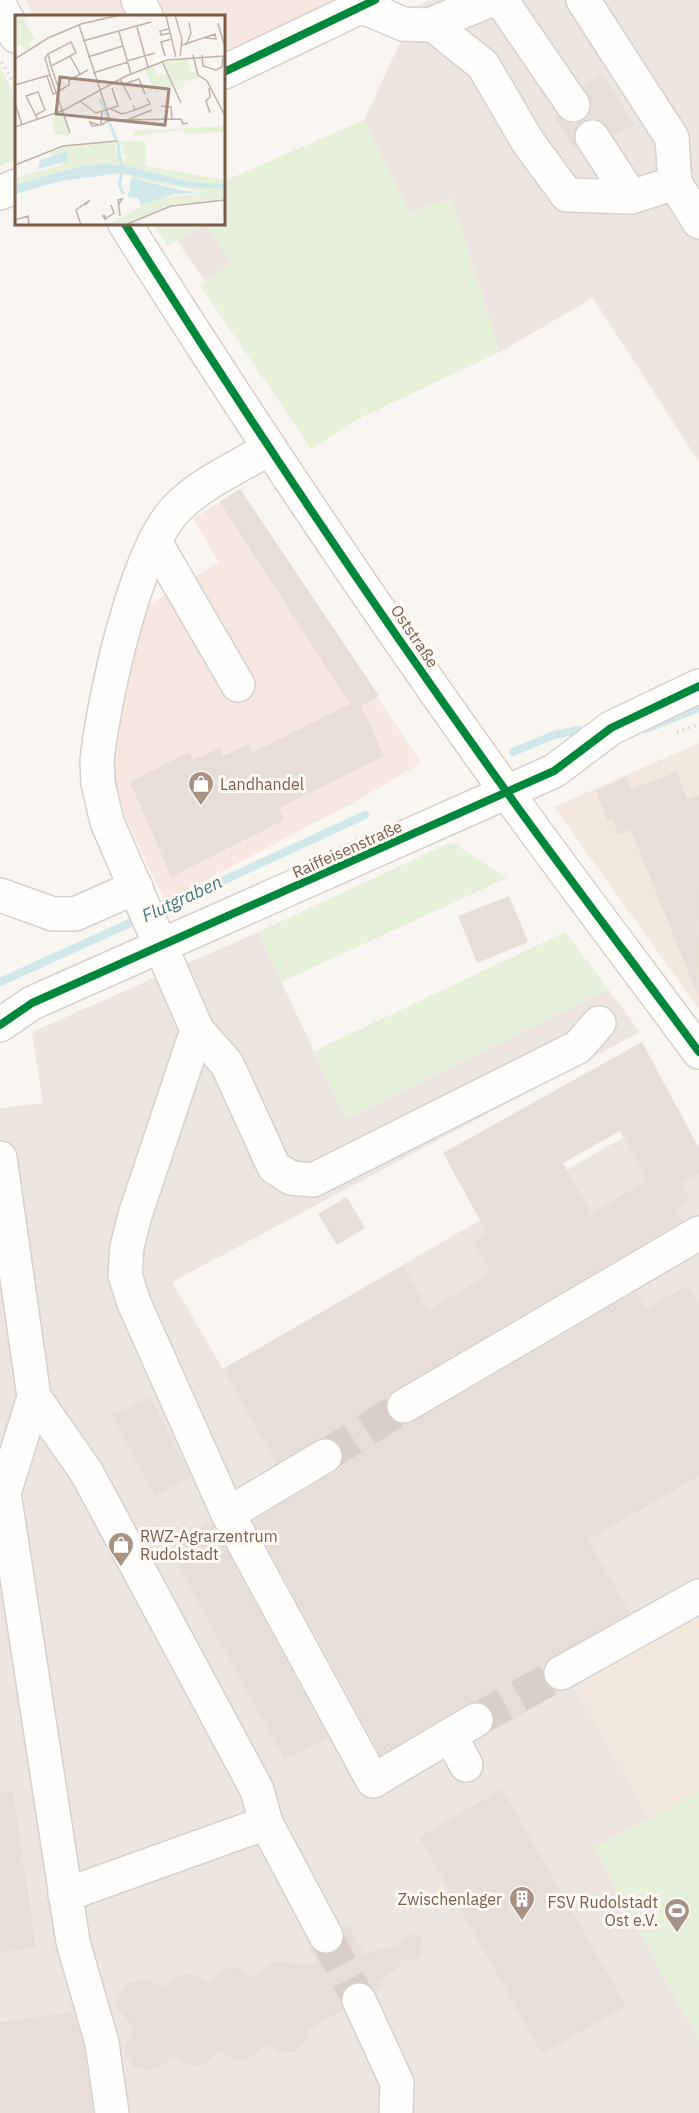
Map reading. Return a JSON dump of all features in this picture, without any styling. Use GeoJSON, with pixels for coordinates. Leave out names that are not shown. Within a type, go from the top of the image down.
{"type":"FeatureCollection","features":[{"type":"Feature","properties":{"kind":"street"},"geometry":{"type":"LineString","coordinates":[[138,0],[146,15]]}},
{"type":"Feature","properties":{"kind":"street"},"geometry":{"type":"LineString","coordinates":[[225,72],[368,3],[403,24],[432,24],[491,0]]}},
{"type":"Feature","properties":{"kind":"street"},"geometry":{"type":"LineString","coordinates":[[501,0],[573,105]]}},
{"type":"Feature","properties":{"kind":"street"},"geometry":{"type":"LineString","coordinates":[[583,0],[672,138],[675,183],[699,222]]}},
{"type":"Feature","properties":{"kind":"street"},"geometry":{"type":"LineString","coordinates":[[0,6],[15,34]]}},
{"type":"Feature","properties":{"kind":"street"},"geometry":{"type":"LineString","coordinates":[[432,24],[483,65],[528,142],[567,195],[631,197],[675,183]]}},
{"type":"Feature","properties":{"kind":"street"},"geometry":{"type":"LineString","coordinates":[[592,137],[631,197]]}},
{"type":"Feature","properties":{"kind":"street"},"geometry":{"type":"LineString","coordinates":[[0,193],[15,186]]}},
{"type":"Feature","properties":{"kind":"street","name":"Oststraße"},"geometry":{"type":"LineString","coordinates":[[127,225],[270,448],[507,792],[699,1052]]}},
{"type":"Feature","properties":{"kind":"street"},"geometry":{"type":"LineString","coordinates":[[270,448],[214,480],[178,506],[166,519],[146,561],[128,615],[98,761],[98,783],[107,822],[197,1030],[227,1064],[274,1167],[291,1178],[313,1180],[578,1047],[599,1023]]}},
{"type":"Feature","properties":{"kind":"street"},"geometry":{"type":"LineString","coordinates":[[155,542],[238,685]]}},
{"type":"Feature","properties":{"kind":"street","name":"Raiffeisenstraße"},"geometry":{"type":"LineString","coordinates":[[0,1025],[148,915],[507,792],[554,771],[611,729],[699,686]]}},
{"type":"Feature","properties":{"kind":"street"},"geometry":{"type":"LineString","coordinates":[[0,895],[52,914],[148,915]]}},
{"type":"Feature","properties":{"kind":"street"},"geometry":{"type":"LineString","coordinates":[[197,1030],[135,1215],[127,1247],[125,1275],[134,1303],[228,1514],[372,1781],[463,1727],[466,1765]]}},
{"type":"Feature","properties":{"kind":"street"},"geometry":{"type":"LineString","coordinates":[[0,1158],[34,1397],[4,1493],[73,1942],[102,2043],[112,2113]]}},
{"type":"Feature","properties":{"kind":"street"},"geometry":{"type":"LineString","coordinates":[[404,1406],[608,1285],[698,1242]]}},
{"type":"Feature","properties":{"kind":"street"},"geometry":{"type":"LineString","coordinates":[[34,1397],[87,1473],[256,1790],[266,1823],[326,1936]]}},
{"type":"Feature","properties":{"kind":"street"},"geometry":{"type":"LineString","coordinates":[[228,1514],[325,1456]]}},
{"type":"Feature","properties":{"kind":"street"},"geometry":{"type":"LineString","coordinates":[[561,1673],[699,1596]]}},
{"type":"Feature","properties":{"kind":"street"},"geometry":{"type":"LineString","coordinates":[[65,1895],[266,1823]]}},
{"type":"Feature","properties":{"kind":"street"},"geometry":{"type":"LineString","coordinates":[[359,2000],[397,2083],[396,2113]]}},
{"type":"Feature","properties":{"kind":"path"},"geometry":{"type":"LineString","coordinates":[[0,57],[15,85]]}},
{"type":"Feature","properties":{"kind":"shaded area"},"geometry":{"type":"Polygon","coordinates":[[[25,0],[352,0],[225,56],[225,15],[33,15],[25,0]]]}},
{"type":"Feature","properties":{"kind":"shaded area"},"geometry":{"type":"Polygon","coordinates":[[[429,0],[699,0],[699,462],[593,298],[500,352],[452,198],[410,213],[364,120],[417,6],[429,0]]]}},
{"type":"Feature","properties":{"kind":"shaded area"},"geometry":{"type":"Polygon","coordinates":[[[201,225],[207,225],[232,263],[205,281],[177,241],[201,225]]]}},
{"type":"Feature","properties":{"kind":"shaded area"},"geometry":{"type":"Polygon","coordinates":[[[240,489],[421,763],[353,803],[165,901],[124,814],[115,779],[112,733],[137,612],[219,562],[193,519],[240,489]]]}},
{"type":"Feature","properties":{"kind":"shaded area"},"geometry":{"type":"Polygon","coordinates":[[[699,743],[699,1009],[554,807],[699,743]]]}},
{"type":"Feature","properties":{"kind":"shaded area"},"geometry":{"type":"Polygon","coordinates":[[[258,932],[346,1119],[608,989],[640,1032],[172,1282],[223,1369],[677,1106],[699,1149],[699,1610],[570,1680],[649,1818],[594,1848],[699,2041],[699,2113],[0,2113],[0,1108],[43,1103],[32,1032],[258,932]]]}},
{"type":"Feature","properties":{"kind":"shaded area"},"geometry":{"type":"Polygon","coordinates":[[[699,1610],[699,1791],[649,1818],[570,1680],[699,1610]]]}},
{"type":"Feature","properties":{"kind":"green space"},"geometry":{"type":"Polygon","coordinates":[[[0,67],[15,96],[15,160],[0,166],[0,67]]]}},
{"type":"Feature","properties":{"kind":"green space"},"geometry":{"type":"Polygon","coordinates":[[[364,120],[410,213],[452,198],[500,352],[358,419],[311,449],[200,285],[232,263],[207,225],[225,225],[225,181],[364,120]]]}},
{"type":"Feature","properties":{"kind":"green space"},"geometry":{"type":"Polygon","coordinates":[[[154,225],[201,225],[168,246],[154,225]]]}},
{"type":"Feature","properties":{"kind":"green space"},"geometry":{"type":"Polygon","coordinates":[[[451,842],[507,878],[281,982],[258,932],[451,842]]]}},
{"type":"Feature","properties":{"kind":"green space"},"geometry":{"type":"Polygon","coordinates":[[[565,932],[608,989],[346,1119],[314,1051],[565,932]]]}},
{"type":"Feature","properties":{"kind":"green space","name":"FSV Rudolstadt Ost e.V."},"geometry":{"type":"Polygon","coordinates":[[[699,1791],[699,2041],[594,1848],[699,1791]]]}},
{"type":"Feature","properties":{"kind":"building"},"geometry":{"type":"Polygon","coordinates":[[[602,74],[634,124],[614,136],[600,120],[590,118],[582,121],[575,129],[573,137],[576,147],[574,148],[554,117],[557,115],[564,122],[574,124],[584,120],[590,113],[592,104],[583,86],[602,74]]]}},
{"type":"Feature","properties":{"kind":"building"},"geometry":{"type":"Polygon","coordinates":[[[240,489],[379,696],[361,706],[384,756],[279,808],[284,820],[171,877],[130,782],[190,752],[193,760],[220,748],[223,756],[248,744],[252,753],[350,704],[220,502],[240,489]]]}},
{"type":"Feature","properties":{"kind":"building"},"geometry":{"type":"Polygon","coordinates":[[[677,772],[687,799],[699,795],[698,996],[631,830],[618,835],[613,820],[608,822],[596,790],[626,777],[631,789],[677,772]]]}},
{"type":"Feature","properties":{"kind":"building"},"geometry":{"type":"Polygon","coordinates":[[[509,896],[528,942],[477,963],[458,916],[509,896]]]}},
{"type":"Feature","properties":{"kind":"building"},"geometry":{"type":"Polygon","coordinates":[[[642,1042],[699,1149],[699,1173],[681,1183],[690,1201],[677,1209],[684,1220],[395,1390],[387,1397],[385,1407],[388,1416],[395,1423],[405,1425],[413,1422],[636,1292],[646,1309],[688,1285],[699,1304],[699,1476],[588,1540],[630,1613],[545,1663],[542,1672],[544,1682],[551,1689],[561,1692],[488,1734],[495,1720],[492,1710],[485,1703],[467,1703],[381,1755],[253,1521],[335,1472],[342,1465],[344,1455],[341,1447],[334,1439],[324,1437],[276,1463],[223,1369],[403,1266],[429,1310],[491,1273],[473,1241],[487,1233],[443,1153],[642,1042]],[[620,1131],[563,1163],[592,1213],[647,1180],[620,1131]]]}},
{"type":"Feature","properties":{"kind":"building"},"geometry":{"type":"Polygon","coordinates":[[[347,1197],[365,1228],[337,1245],[318,1214],[347,1197]]]}},
{"type":"Feature","properties":{"kind":"building"},"geometry":{"type":"Polygon","coordinates":[[[150,1397],[191,1477],[155,1496],[111,1415],[150,1397]]]}},
{"type":"Feature","properties":{"kind":"building"},"geometry":{"type":"Polygon","coordinates":[[[211,1521],[328,1738],[284,1759],[167,1546],[211,1521]]]}},
{"type":"Feature","properties":{"kind":"building","name":"Zwischenlager"},"geometry":{"type":"Polygon","coordinates":[[[502,1789],[626,2006],[542,2054],[419,1837],[502,1789]]]}},
{"type":"Feature","properties":{"kind":"building"},"geometry":{"type":"Polygon","coordinates":[[[13,1792],[36,1947],[0,1953],[0,1793],[13,1792]]]}},
{"type":"Feature","properties":{"kind":"building"},"geometry":{"type":"Polygon","coordinates":[[[348,1924],[365,1955],[383,1948],[397,1946],[408,1934],[421,1937],[424,1949],[417,1959],[403,1960],[395,1970],[379,1981],[383,1987],[375,1991],[369,1984],[361,1981],[351,1983],[343,1990],[340,1998],[343,2010],[309,2029],[308,2037],[297,2051],[280,2053],[266,2045],[252,2057],[243,2060],[235,2059],[219,2051],[205,2063],[197,2066],[188,2065],[172,2057],[159,2068],[151,2071],[134,2067],[125,2056],[126,2043],[134,2028],[115,2005],[123,1988],[129,1982],[147,1980],[163,1988],[176,1977],[184,1974],[193,1975],[208,1983],[222,1971],[231,1968],[240,1969],[254,1977],[268,1965],[276,1962],[318,1964],[308,1946],[325,1955],[335,1952],[342,1946],[345,1937],[342,1927],[348,1924]]]}},
{"type":"Feature","properties":{"kind":"building"},"geometry":{"type":"Polygon","coordinates":[[[73,2012],[84,2047],[93,2113],[0,2113],[0,2022],[73,2012]]]}},
{"type":"Feature","properties":{"kind":"waterway","name":"Flutgraben"},"geometry":{"type":"LineString","coordinates":[[646,729],[699,708]]}},
{"type":"Feature","properties":{"kind":"waterway","name":"Flutgraben"},"geometry":{"type":"LineString","coordinates":[[513,752],[554,735],[579,730]]}},
{"type":"Feature","properties":{"kind":"waterway","name":"Flutgraben"},"geometry":{"type":"LineString","coordinates":[[153,913],[365,815]]}},
{"type":"Feature","properties":{"kind":"waterway","name":"Flutgraben"},"geometry":{"type":"LineString","coordinates":[[0,982],[141,918]]}},
{"type":"Feature","properties":{"kind":"tunnel"},"geometry":{"type":"LineString","coordinates":[[325,1456],[404,1406]]}},
{"type":"Feature","properties":{"kind":"tunnel"},"geometry":{"type":"LineString","coordinates":[[476,1720],[561,1673]]}},
{"type":"Feature","properties":{"kind":"tunnel"},"geometry":{"type":"LineString","coordinates":[[326,1936],[359,2000]]}},
{"type":"Feature","properties":{"kind":"cycle path"},"geometry":{"type":"LineString","coordinates":[[225,72],[375,0]]}},
{"type":"Feature","properties":{"kind":"cycle path"},"geometry":{"type":"LineString","coordinates":[[126,225],[217,368],[407,651],[530,824],[699,1052]]}},
{"type":"Feature","properties":{"kind":"cycle path"},"geometry":{"type":"LineString","coordinates":[[0,1025],[32,1003],[554,771],[611,728],[699,686]]}},
{"type":"Feature","properties":{"kind":"place","name":"Landhandel"},"geometry":{"type":"Point","coordinates":[201,807]}},
{"type":"Feature","properties":{"kind":"place","name":"RWZ-Agrarzentrum Rudolstadt"},"geometry":{"type":"Point","coordinates":[121,1568]}},
{"type":"Feature","properties":{"kind":"place","name":"Zwischenlager"},"geometry":{"type":"Point","coordinates":[522,1922]}},
{"type":"Feature","properties":{"kind":"place","name":"FSV Rudolstadt Ost e.V."},"geometry":{"type":"Point","coordinates":[677,1934]}}]}
